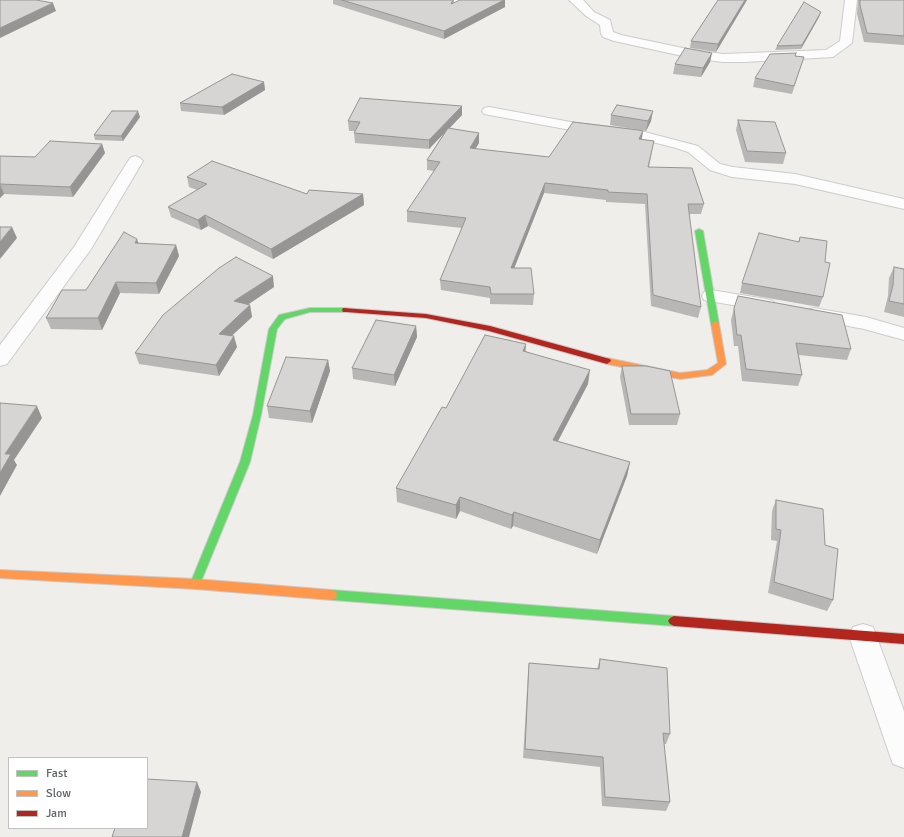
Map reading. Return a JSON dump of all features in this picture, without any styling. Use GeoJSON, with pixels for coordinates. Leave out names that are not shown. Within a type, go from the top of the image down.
{"type":"FeatureCollection","features":[{"type":"Feature","properties":{"kind":"street"},"geometry":{"type":"LineString","coordinates":[[411,0],[446,2],[469,0]]}},
{"type":"Feature","properties":{"kind":"street"},"geometry":{"type":"LineString","coordinates":[[575,0],[590,14],[606,23],[607,34],[618,38],[692,54],[723,58],[745,58],[829,54],[846,43],[851,0]]}},
{"type":"Feature","properties":{"kind":"street"},"geometry":{"type":"LineString","coordinates":[[489,111],[576,127],[637,134],[693,149],[715,167],[732,172],[795,179],[904,204]]}},
{"type":"Feature","properties":{"kind":"street"},"geometry":{"type":"LineString","coordinates":[[0,359],[82,248],[134,161]]}},
{"type":"Feature","properties":{"kind":"street"},"geometry":{"type":"LineString","coordinates":[[195,584],[245,462],[257,415],[273,329],[282,317],[310,310],[358,310],[426,316],[490,330],[622,365],[680,376],[709,373],[722,364],[699,231]]}},
{"type":"Feature","properties":{"kind":"street"},"geometry":{"type":"LineString","coordinates":[[711,296],[866,323],[904,334]]}},
{"type":"Feature","properties":{"kind":"street"},"geometry":{"type":"LineString","coordinates":[[0,574],[195,584],[904,639]]}},
{"type":"Feature","properties":{"kind":"street"},"geometry":{"type":"LineString","coordinates":[[863,636],[904,753]]}},
{"type":"Feature","properties":{"kind":"building"},"geometry":{"type":"Polygon","coordinates":[[[0,0],[36,0],[53,3],[0,28],[0,0]]]}},
{"type":"Feature","properties":{"kind":"building"},"geometry":{"type":"Polygon","coordinates":[[[342,0],[453,0],[451,4],[460,0],[504,0],[444,31],[342,0]]]}},
{"type":"Feature","properties":{"kind":"building"},"geometry":{"type":"Polygon","coordinates":[[[718,0],[745,0],[718,44],[691,41],[718,0]]]}},
{"type":"Feature","properties":{"kind":"building"},"geometry":{"type":"Polygon","coordinates":[[[860,0],[904,0],[904,36],[867,33],[860,0]]]}},
{"type":"Feature","properties":{"kind":"building"},"geometry":{"type":"Polygon","coordinates":[[[804,2],[821,12],[802,45],[777,46],[804,2]]]}},
{"type":"Feature","properties":{"kind":"building"},"geometry":{"type":"Polygon","coordinates":[[[685,48],[712,53],[703,68],[675,64],[685,48]]]}},
{"type":"Feature","properties":{"kind":"building"},"geometry":{"type":"Polygon","coordinates":[[[796,53],[795,56],[804,57],[794,86],[755,78],[770,54],[796,53]]]}},
{"type":"Feature","properties":{"kind":"building"},"geometry":{"type":"Polygon","coordinates":[[[232,74],[264,82],[222,107],[180,103],[232,74]]]}},
{"type":"Feature","properties":{"kind":"building"},"geometry":{"type":"Polygon","coordinates":[[[360,98],[462,106],[429,140],[354,133],[360,122],[348,121],[360,98]]]}},
{"type":"Feature","properties":{"kind":"building"},"geometry":{"type":"Polygon","coordinates":[[[617,105],[653,111],[648,121],[611,115],[617,105]]]}},
{"type":"Feature","properties":{"kind":"building"},"geometry":{"type":"Polygon","coordinates":[[[112,111],[138,111],[121,136],[94,135],[112,111]]]}},
{"type":"Feature","properties":{"kind":"building"},"geometry":{"type":"Polygon","coordinates":[[[738,120],[775,122],[786,153],[747,151],[738,120]]]}},
{"type":"Feature","properties":{"kind":"building"},"geometry":{"type":"Polygon","coordinates":[[[573,122],[643,131],[639,139],[654,141],[648,167],[692,168],[704,204],[688,204],[701,307],[653,295],[647,194],[608,192],[608,190],[545,183],[511,268],[531,268],[534,294],[491,294],[490,287],[440,280],[466,218],[407,211],[440,162],[427,160],[448,128],[479,133],[470,148],[549,157],[573,122]]]}},
{"type":"Feature","properties":{"kind":"building"},"geometry":{"type":"Polygon","coordinates":[[[50,141],[102,144],[70,187],[0,184],[0,156],[35,157],[50,141]]]}},
{"type":"Feature","properties":{"kind":"building"},"geometry":{"type":"Polygon","coordinates":[[[212,161],[307,194],[309,190],[363,194],[271,249],[205,215],[198,220],[168,207],[207,184],[187,177],[212,161]]]}},
{"type":"Feature","properties":{"kind":"building"},"geometry":{"type":"Polygon","coordinates":[[[0,227],[12,227],[0,242],[0,227]]]}},
{"type":"Feature","properties":{"kind":"building"},"geometry":{"type":"Polygon","coordinates":[[[124,232],[137,239],[135,243],[176,245],[156,283],[116,282],[98,318],[46,318],[62,290],[86,290],[124,232]]]}},
{"type":"Feature","properties":{"kind":"building"},"geometry":{"type":"Polygon","coordinates":[[[759,233],[799,242],[800,237],[827,241],[825,262],[830,263],[823,297],[742,283],[759,233]]]}},
{"type":"Feature","properties":{"kind":"building"},"geometry":{"type":"Polygon","coordinates":[[[236,257],[273,276],[234,301],[250,305],[219,334],[234,336],[216,365],[135,353],[163,315],[219,268],[236,257]]]}},
{"type":"Feature","properties":{"kind":"building"},"geometry":{"type":"Polygon","coordinates":[[[894,267],[904,269],[904,304],[889,301],[893,285],[894,267]]]}},
{"type":"Feature","properties":{"kind":"building"},"geometry":{"type":"Polygon","coordinates":[[[738,296],[842,315],[851,349],[796,343],[802,375],[746,369],[741,335],[737,335],[734,308],[738,296]]]}},
{"type":"Feature","properties":{"kind":"building"},"geometry":{"type":"Polygon","coordinates":[[[376,320],[416,326],[394,375],[352,368],[376,320]]]}},
{"type":"Feature","properties":{"kind":"building"},"geometry":{"type":"Polygon","coordinates":[[[485,335],[526,344],[523,351],[590,370],[553,440],[630,462],[600,540],[514,512],[512,515],[460,497],[456,505],[396,488],[442,407],[446,408],[485,335]]]}},
{"type":"Feature","properties":{"kind":"building"},"geometry":{"type":"Polygon","coordinates":[[[286,357],[328,360],[310,411],[267,406],[286,357]]]}},
{"type":"Feature","properties":{"kind":"building"},"geometry":{"type":"Polygon","coordinates":[[[622,366],[646,366],[670,371],[680,414],[631,414],[622,366]]]}},
{"type":"Feature","properties":{"kind":"building"},"geometry":{"type":"Polygon","coordinates":[[[0,403],[37,406],[5,454],[11,454],[0,473],[0,403]]]}},
{"type":"Feature","properties":{"kind":"building"},"geometry":{"type":"Polygon","coordinates":[[[776,500],[823,509],[825,545],[838,549],[833,600],[774,582],[781,530],[776,529],[776,500]]]}},
{"type":"Feature","properties":{"kind":"building"},"geometry":{"type":"Polygon","coordinates":[[[600,659],[667,668],[670,734],[663,733],[670,802],[605,797],[603,757],[525,749],[529,663],[599,669],[600,659]]]}},
{"type":"Feature","properties":{"kind":"building"},"geometry":{"type":"Polygon","coordinates":[[[148,779],[197,782],[182,837],[112,837],[115,829],[148,829],[148,779]]]}},
{"type":"Feature","properties":{"kind":"traffic: fast"},"geometry":{"type":"LineString","coordinates":[[699,231],[715,324]]}},
{"type":"Feature","properties":{"kind":"traffic: fast"},"geometry":{"type":"LineString","coordinates":[[195,584],[245,462],[257,415],[273,329],[282,317],[310,310],[346,310]]}},
{"type":"Feature","properties":{"kind":"traffic: fast"},"geometry":{"type":"LineString","coordinates":[[332,595],[674,621]]}},
{"type":"Feature","properties":{"kind":"traffic: slow"},"geometry":{"type":"LineString","coordinates":[[607,361],[680,376],[709,373],[722,364],[715,324]]}},
{"type":"Feature","properties":{"kind":"traffic: slow"},"geometry":{"type":"LineString","coordinates":[[0,574],[195,584],[332,595]]}},
{"type":"Feature","properties":{"kind":"traffic: jam"},"geometry":{"type":"LineString","coordinates":[[346,310],[426,316],[490,329],[607,361]]}},
{"type":"Feature","properties":{"kind":"traffic: jam"},"geometry":{"type":"LineString","coordinates":[[674,621],[904,639]]}}]}
